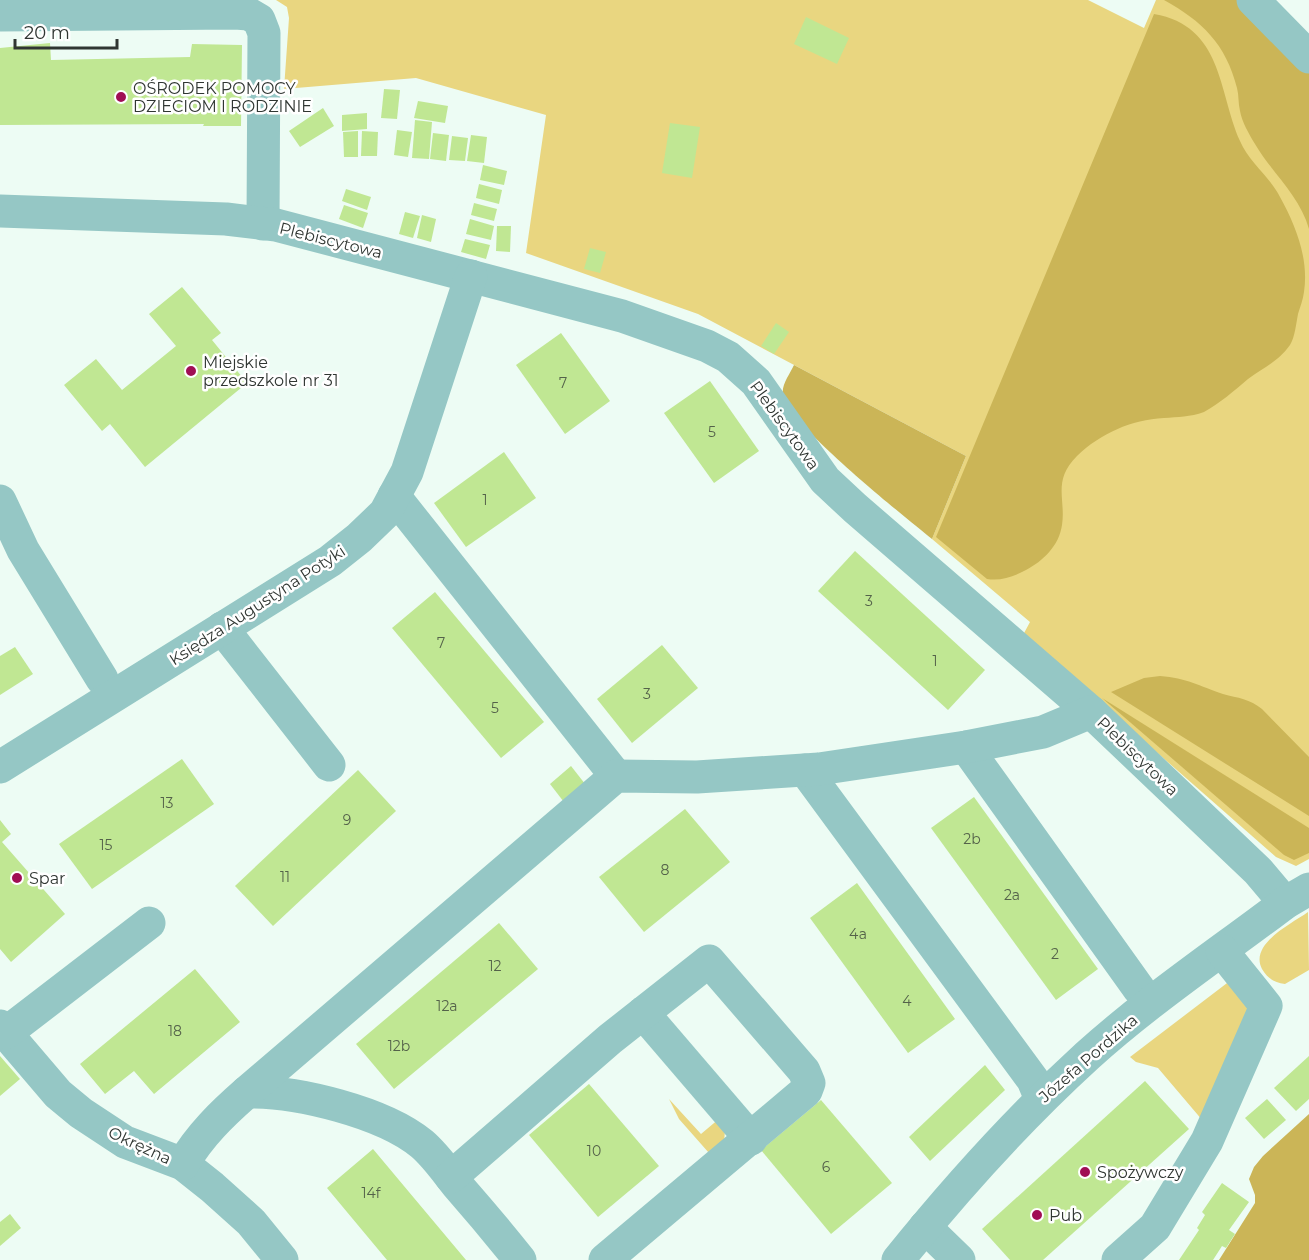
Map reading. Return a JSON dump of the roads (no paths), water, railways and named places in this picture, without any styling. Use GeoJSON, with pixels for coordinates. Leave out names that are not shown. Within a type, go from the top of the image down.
{"type":"FeatureCollection","features":[{"type":"Feature","properties":{"kind":"street"},"geometry":{"type":"LineString","coordinates":[[1253,0],[1309,57]]}},
{"type":"Feature","properties":{"kind":"street"},"geometry":{"type":"LineString","coordinates":[[0,15],[235,13],[249,14],[259,20],[264,33],[263,224]]}},
{"type":"Feature","properties":{"kind":"street","name":"Plebiscytowa"},"geometry":{"type":"LineString","coordinates":[[0,211],[226,219],[276,225],[622,316],[707,346],[728,357],[756,382],[825,480],[1091,712],[1258,871],[1297,896]]}},
{"type":"Feature","properties":{"kind":"street","name":"Księdza Augustyna Potyki"},"geometry":{"type":"LineString","coordinates":[[0,767],[330,561],[385,513],[407,472],[471,276]]}},
{"type":"Feature","properties":{"kind":"street"},"geometry":{"type":"LineString","coordinates":[[394,496],[616,776]]}},
{"type":"Feature","properties":{"kind":"street"},"geometry":{"type":"LineString","coordinates":[[0,501],[23,550],[102,679]]}},
{"type":"Feature","properties":{"kind":"street"},"geometry":{"type":"LineString","coordinates":[[222,628],[329,765]]}},
{"type":"Feature","properties":{"kind":"street"},"geometry":{"type":"LineString","coordinates":[[183,1164],[207,1128],[247,1092],[616,776],[697,777],[805,770],[966,747],[1043,732],[1091,712]]}},
{"type":"Feature","properties":{"kind":"street"},"geometry":{"type":"LineString","coordinates":[[966,747],[1139,989]]}},
{"type":"Feature","properties":{"kind":"street"},"geometry":{"type":"LineString","coordinates":[[805,770],[1033,1080],[1041,1099]]}},
{"type":"Feature","properties":{"kind":"street","name":"Józefa Pordzika"},"geometry":{"type":"LineString","coordinates":[[898,1260],[957,1188],[1041,1099],[1106,1041],[1297,896]]}},
{"type":"Feature","properties":{"kind":"street"},"geometry":{"type":"LineString","coordinates":[[3,1030],[149,923]]}},
{"type":"Feature","properties":{"kind":"street"},"geometry":{"type":"LineString","coordinates":[[1118,1260],[1155,1227],[1207,1141],[1266,1006],[1222,951]]}},
{"type":"Feature","properties":{"kind":"street"},"geometry":{"type":"LineString","coordinates":[[451,1177],[610,1039],[709,961],[804,1071],[809,1083],[806,1090],[751,1138],[605,1260]]}},
{"type":"Feature","properties":{"kind":"street"},"geometry":{"type":"LineString","coordinates":[[643,1013],[751,1138]]}},
{"type":"Feature","properties":{"kind":"street","name":"Okrężna"},"geometry":{"type":"LineString","coordinates":[[3,1030],[58,1094],[81,1113],[125,1142],[183,1164],[250,1222],[282,1260]]}},
{"type":"Feature","properties":{"kind":"street"},"geometry":{"type":"LineString","coordinates":[[247,1092],[286,1094],[367,1115],[410,1135],[436,1158],[520,1260]]}},
{"type":"Feature","properties":{"kind":"street"},"geometry":{"type":"LineString","coordinates":[[925,1227],[959,1260]]}},
{"type":"Feature","properties":{"kind":"place","name":"OŚRODEK POMOCY DZIECIOM I RODZINIE"},"geometry":{"type":"Point","coordinates":[121,97]}},
{"type":"Feature","properties":{"kind":"place","name":"Miejskie przedszkole nr 31"},"geometry":{"type":"Point","coordinates":[191,371]}},
{"type":"Feature","properties":{"kind":"place","name":"Spar"},"geometry":{"type":"Point","coordinates":[17,878]}},
{"type":"Feature","properties":{"kind":"place","name":"Spożywczy"},"geometry":{"type":"Point","coordinates":[1085,1172]}},
{"type":"Feature","properties":{"kind":"place","name":"Pub"},"geometry":{"type":"Point","coordinates":[1037,1215]}}]}
